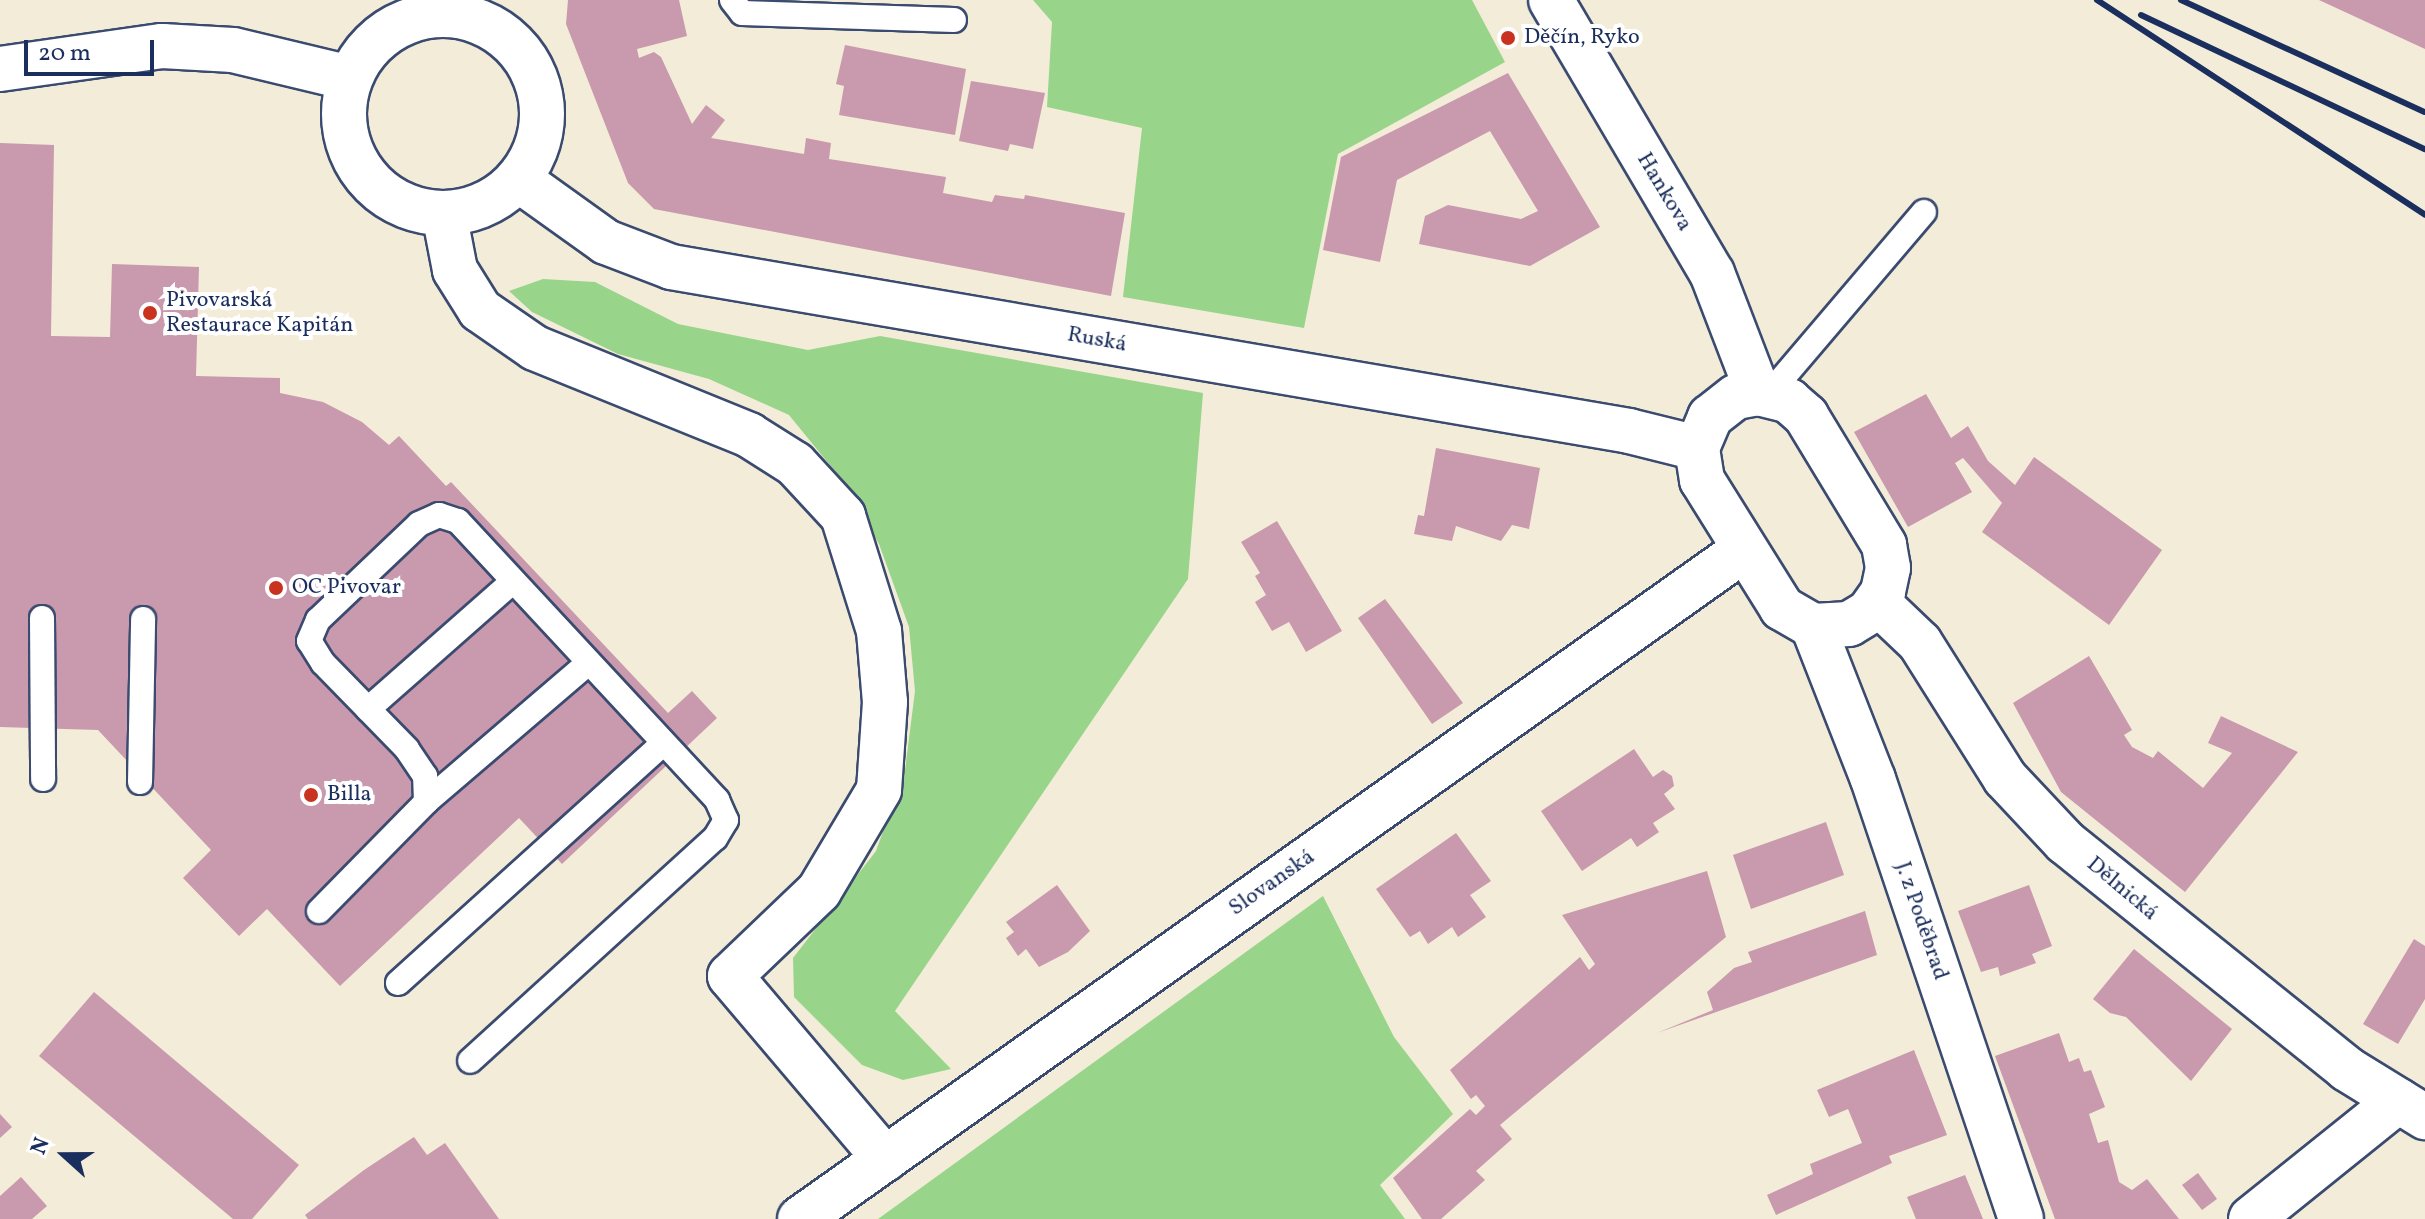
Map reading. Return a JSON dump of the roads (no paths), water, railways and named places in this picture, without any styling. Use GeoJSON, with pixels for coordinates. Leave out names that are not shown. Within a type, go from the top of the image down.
{"type":"FeatureCollection","features":[{"type":"Feature","properties":{"kind":"street","name":"Hankova"},"geometry":{"type":"LineString","coordinates":[[1551,0],[1712,273],[1763,394]]}},
{"type":"Feature","properties":{"kind":"street"},"geometry":{"type":"LineString","coordinates":[[462,8],[521,51],[537,81],[540,127],[535,150],[518,179],[472,209],[444,213],[417,210],[370,182],[345,133],[344,105],[350,78],[363,54],[395,28],[462,8]]}},
{"type":"Feature","properties":{"kind":"street"},"geometry":{"type":"LineString","coordinates":[[0,69],[162,46],[233,50],[350,78]]}},
{"type":"Feature","properties":{"kind":"street","name":"Ruská"},"geometry":{"type":"LineString","coordinates":[[518,179],[606,242],[671,267],[1629,431],[1697,448]]}},
{"type":"Feature","properties":{"kind":"street"},"geometry":{"type":"LineString","coordinates":[[444,213],[455,270],[480,310],[535,348],[749,435],[795,464],[843,516],[879,631],[885,702],[879,790],[819,891],[730,976],[885,1159]]}},
{"type":"Feature","properties":{"kind":"street"},"geometry":{"type":"LineString","coordinates":[[1763,394],[1789,401],[1806,416],[1879,535],[1888,568],[1877,602],[1849,624],[1813,626],[1782,608],[1702,480],[1697,448],[1717,409],[1763,394]]}},
{"type":"Feature","properties":{"kind":"street","name":"Slovanská"},"geometry":{"type":"LineString","coordinates":[[800,1219],[1745,549]]}},
{"type":"Feature","properties":{"kind":"street","name":"Dělnická"},"geometry":{"type":"LineString","coordinates":[[1877,602],[1920,643],[2005,778],[2065,842],[2335,1060],[2411,1109]]}},
{"type":"Feature","properties":{"kind":"street","name":"J. z Poděbrad"},"geometry":{"type":"LineString","coordinates":[[1813,626],[1873,779],[2021,1219]]}},
{"type":"Feature","properties":{"kind":"street"},"geometry":{"type":"LineString","coordinates":[[2251,1219],[2411,1109]]}},
{"type":"Feature","properties":{"kind":"lane"},"geometry":{"type":"LineString","coordinates":[[732,0],[742,13],[954,20]]}},
{"type":"Feature","properties":{"kind":"lane"},"geometry":{"type":"LineString","coordinates":[[1763,394],[1924,212]]}},
{"type":"Feature","properties":{"kind":"lane"},"geometry":{"type":"LineString","coordinates":[[426,802],[425,776],[407,749],[309,641],[318,620],[419,524],[439,515],[458,521],[661,745],[717,800],[726,820],[721,829],[470,1061]]}},
{"type":"Feature","properties":{"kind":"lane"},"geometry":{"type":"LineString","coordinates":[[368,709],[513,581]]}},
{"type":"Feature","properties":{"kind":"lane"},"geometry":{"type":"LineString","coordinates":[[42,618],[43,779]]}},
{"type":"Feature","properties":{"kind":"lane"},"geometry":{"type":"LineString","coordinates":[[140,782],[143,619]]}},
{"type":"Feature","properties":{"kind":"lane"},"geometry":{"type":"LineString","coordinates":[[319,911],[426,802],[587,664]]}},
{"type":"Feature","properties":{"kind":"lane"},"geometry":{"type":"LineString","coordinates":[[398,983],[661,745]]}},
{"type":"Feature","properties":{"kind":"railway"},"geometry":{"type":"LineString","coordinates":[[2097,0],[2425,215]]}},
{"type":"Feature","properties":{"kind":"railway"},"geometry":{"type":"LineString","coordinates":[[2181,0],[2425,112]]}},
{"type":"Feature","properties":{"kind":"railway"},"geometry":{"type":"LineString","coordinates":[[2141,15],[2425,149]]}},
{"type":"Feature","properties":{"kind":"place","name":"Děčín, Ryko"},"geometry":{"type":"Point","coordinates":[1508,38]}},
{"type":"Feature","properties":{"kind":"place","name":"Pivovarská Restaurace Kapitán"},"geometry":{"type":"Point","coordinates":[150,313]}},
{"type":"Feature","properties":{"kind":"place","name":"OC Pivovar"},"geometry":{"type":"Point","coordinates":[276,588]}},
{"type":"Feature","properties":{"kind":"place","name":"Billa"},"geometry":{"type":"Point","coordinates":[311,795]}}]}
